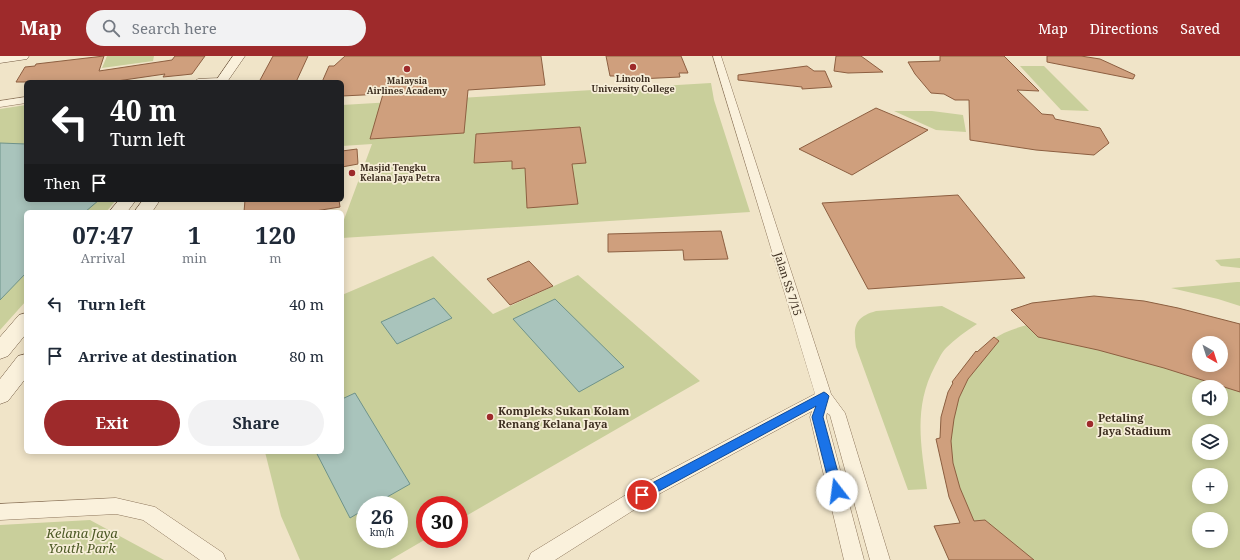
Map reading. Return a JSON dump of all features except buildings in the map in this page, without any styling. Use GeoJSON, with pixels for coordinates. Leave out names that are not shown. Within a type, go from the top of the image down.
{"type":"FeatureCollection","features":[{"type":"Feature","properties":{"kind":"street"},"geometry":{"type":"LineString","coordinates":[[0,59],[24,56]]}},
{"type":"Feature","properties":{"kind":"street","name":"Jalan SS 7/15"},"geometry":{"type":"LineString","coordinates":[[717,56],[824,396],[837,413],[879,555]]}},
{"type":"Feature","properties":{"kind":"street"},"geometry":{"type":"LineString","coordinates":[[240,76],[244,59]]}},
{"type":"Feature","properties":{"kind":"street"},"geometry":{"type":"LineString","coordinates":[[223,80],[244,59]]}},
{"type":"Feature","properties":{"kind":"street"},"geometry":{"type":"LineString","coordinates":[[0,104],[24,100]]}},
{"type":"Feature","properties":{"kind":"street"},"geometry":{"type":"LineString","coordinates":[[120,210],[126,202]]}},
{"type":"Feature","properties":{"kind":"street"},"geometry":{"type":"LineString","coordinates":[[0,351],[24,322]]}},
{"type":"Feature","properties":{"kind":"street"},"geometry":{"type":"LineString","coordinates":[[0,395],[24,365]]}},
{"type":"Feature","properties":{"kind":"street"},"geometry":{"type":"LineString","coordinates":[[824,396],[818,417],[853,555],[879,555]]}},
{"type":"Feature","properties":{"kind":"street"},"geometry":{"type":"LineString","coordinates":[[538,560],[652,488],[824,396]]}},
{"type":"Feature","properties":{"kind":"street"},"geometry":{"type":"LineString","coordinates":[[0,512],[116,506],[148,513],[216,560]]}},
{"type":"Feature","properties":{"kind":"green space"},"geometry":{"type":"Polygon","coordinates":[[[107,56],[154,56],[153,61],[102,68],[107,56]]]}},
{"type":"Feature","properties":{"kind":"green space"},"geometry":{"type":"Polygon","coordinates":[[[1020,66],[1044,66],[1089,111],[1061,110],[1020,66]]]}},
{"type":"Feature","properties":{"kind":"green space"},"geometry":{"type":"Polygon","coordinates":[[[711,83],[714,100],[750,212],[344,238],[344,220],[372,144],[344,146],[344,105],[711,83]]]}},
{"type":"Feature","properties":{"kind":"green space"},"geometry":{"type":"Polygon","coordinates":[[[24,105],[24,202],[114,202],[108,210],[24,210],[24,303],[0,330],[0,109],[24,105]]]}},
{"type":"Feature","properties":{"kind":"green space"},"geometry":{"type":"Polygon","coordinates":[[[894,111],[932,111],[963,115],[966,132],[936,130],[894,111]]]}},
{"type":"Feature","properties":{"kind":"green space","name":"Kompleks Sukan Kolam Renang Kelana Jaya"},"geometry":{"type":"Polygon","coordinates":[[[433,256],[493,314],[578,275],[700,381],[468,515],[468,496],[416,496],[416,545],[390,560],[300,560],[281,516],[266,454],[344,454],[344,294],[433,256]]]}},
{"type":"Feature","properties":{"kind":"green space"},"geometry":{"type":"Polygon","coordinates":[[[1240,258],[1240,268],[1221,266],[1215,260],[1240,258]]]}},
{"type":"Feature","properties":{"kind":"green space"},"geometry":{"type":"Polygon","coordinates":[[[1240,282],[1240,306],[1218,299],[1171,288],[1240,282]]]}},
{"type":"Feature","properties":{"kind":"green space","name":"Petaling Jaya Stadium"},"geometry":{"type":"Polygon","coordinates":[[[1094,296],[1144,301],[1240,324],[1240,560],[949,560],[934,526],[960,523],[952,504],[942,464],[940,443],[941,423],[945,403],[952,384],[972,356],[992,340],[1004,333],[1027,325],[1011,310],[1032,303],[1094,296]]]}},
{"type":"Feature","properties":{"kind":"green space"},"geometry":{"type":"Polygon","coordinates":[[[942,306],[977,324],[957,338],[944,350],[928,381],[921,412],[920,427],[927,489],[908,490],[856,347],[855,328],[860,319],[869,313],[876,311],[942,306]]]}},
{"type":"Feature","properties":{"kind":"green space","name":"Kelana Jaya Youth Park"},"geometry":{"type":"Polygon","coordinates":[[[90,520],[164,560],[0,560],[0,525],[90,520]]]}},
{"type":"Feature","properties":{"kind":"water"},"geometry":{"type":"Polygon","coordinates":[[[0,143],[24,144],[24,202],[97,202],[87,210],[24,210],[24,275],[0,300],[0,143]]]}},
{"type":"Feature","properties":{"kind":"water"},"geometry":{"type":"Polygon","coordinates":[[[434,298],[452,318],[397,344],[381,322],[434,298]]]}},
{"type":"Feature","properties":{"kind":"water"},"geometry":{"type":"Polygon","coordinates":[[[555,299],[624,367],[579,392],[513,319],[555,299]]]}},
{"type":"Feature","properties":{"kind":"water"},"geometry":{"type":"Polygon","coordinates":[[[355,393],[410,484],[389,496],[356,496],[356,514],[350,518],[317,454],[344,454],[344,398],[355,393]]]}},
{"type":"Feature","properties":{"kind":"place","name":"Lincoln University College"},"geometry":{"type":"Point","coordinates":[633,67]}},
{"type":"Feature","properties":{"kind":"place","name":"Malaysia Airlines Academy"},"geometry":{"type":"Point","coordinates":[407,69]}},
{"type":"Feature","properties":{"kind":"place","name":"Masjid Tengku Kelana Jaya Petra"},"geometry":{"type":"Point","coordinates":[352,173]}},
{"type":"Feature","properties":{"kind":"place","name":"Kompleks Sukan Kolam Renang Kelana Jaya"},"geometry":{"type":"Point","coordinates":[490,417]}},
{"type":"Feature","properties":{"kind":"place","name":"Petaling Jaya Stadium"},"geometry":{"type":"Point","coordinates":[1090,424]}},
{"type":"Feature","properties":{"kind":"route"},"geometry":{"type":"LineString","coordinates":[[642,495],[652,488],[824,396],[818,417],[837,491]]}}]}
